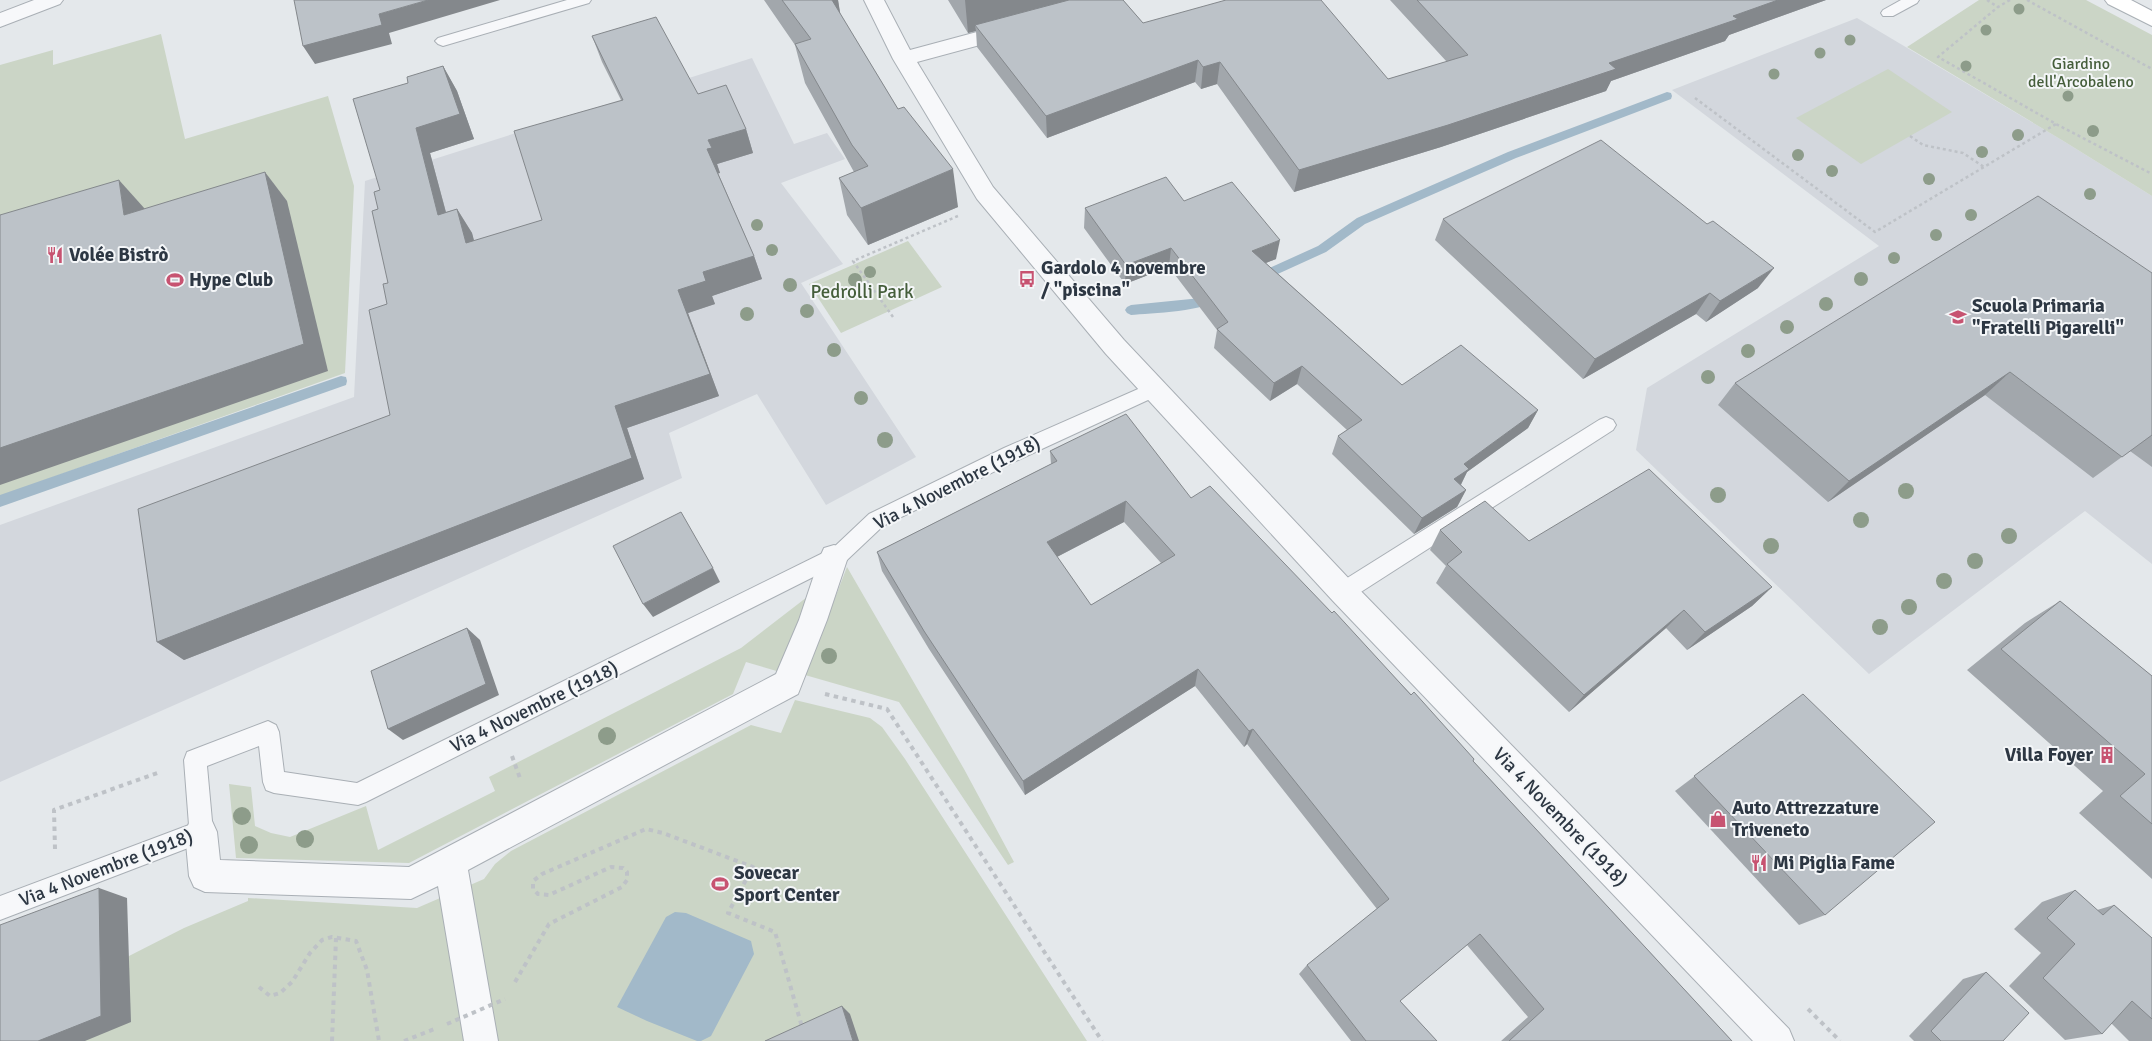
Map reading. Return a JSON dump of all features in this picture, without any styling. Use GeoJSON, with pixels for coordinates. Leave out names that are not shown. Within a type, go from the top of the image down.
{"type":"FeatureCollection","features":[{"type":"Feature","properties":{"kind":"main road"},"geometry":{"type":"LineString","coordinates":[[2115,0],[2152,19]]}},
{"type":"Feature","properties":{"kind":"street"},"geometry":{"type":"LineString","coordinates":[[0,20],[53,0]]}},
{"type":"Feature","properties":{"kind":"street","name":"Via 4 Novembre (1918)"},"geometry":{"type":"LineString","coordinates":[[874,0],[904,59],[985,193],[1115,347],[1343,592],[1777,1041]]}},
{"type":"Feature","properties":{"kind":"street"},"geometry":{"type":"LineString","coordinates":[[904,59],[1033,24]]}},
{"type":"Feature","properties":{"kind":"street"},"geometry":{"type":"LineString","coordinates":[[201,832],[205,876],[410,883],[787,684],[813,620],[834,557]]}},
{"type":"Feature","properties":{"kind":"street"},"geometry":{"type":"LineString","coordinates":[[450,863],[481,1041]]}},
{"type":"Feature","properties":{"kind":"lane"},"geometry":{"type":"LineString","coordinates":[[443,41],[584,0]]}},
{"type":"Feature","properties":{"kind":"lane"},"geometry":{"type":"LineString","coordinates":[[1888,13],[1912,0]]}},
{"type":"Feature","properties":{"kind":"lane","name":"Via 4 Novembre (1918)"},"geometry":{"type":"LineString","coordinates":[[0,908],[201,832],[195,760],[268,732],[274,782],[358,794],[840,554],[876,520],[1012,454],[1154,389]]}},
{"type":"Feature","properties":{"kind":"lane"},"geometry":{"type":"LineString","coordinates":[[1343,592],[1606,425]]}},
{"type":"Feature","properties":{"kind":"path"},"geometry":{"type":"LineString","coordinates":[[1987,0],[1998,7]]}},
{"type":"Feature","properties":{"kind":"path"},"geometry":{"type":"LineString","coordinates":[[2010,0],[1998,7],[1938,58],[2056,124],[2152,174]]}},
{"type":"Feature","properties":{"kind":"path"},"geometry":{"type":"LineString","coordinates":[[2027,0],[2152,69]]}},
{"type":"Feature","properties":{"kind":"path"},"geometry":{"type":"LineString","coordinates":[[1695,98],[1875,232],[2056,124]]}},
{"type":"Feature","properties":{"kind":"path"},"geometry":{"type":"LineString","coordinates":[[1910,136],[1923,145],[1963,153],[1984,167]]}},
{"type":"Feature","properties":{"kind":"path"},"geometry":{"type":"LineString","coordinates":[[893,317],[853,262],[963,214]]}},
{"type":"Feature","properties":{"kind":"path"},"geometry":{"type":"LineString","coordinates":[[787,684],[887,710],[1102,1041]]}},
{"type":"Feature","properties":{"kind":"path"},"geometry":{"type":"LineString","coordinates":[[54,838],[54,810],[195,760]]}},
{"type":"Feature","properties":{"kind":"path"},"geometry":{"type":"LineString","coordinates":[[404,1041],[505,999],[549,924],[622,887],[627,880],[627,872],[623,868],[611,867],[549,894],[538,894],[533,889],[534,881],[542,874],[646,829],[663,833],[753,867],[728,914],[775,932],[804,1035]]}},
{"type":"Feature","properties":{"kind":"path"},"geometry":{"type":"LineString","coordinates":[[332,1041],[336,938]]}},
{"type":"Feature","properties":{"kind":"path"},"geometry":{"type":"LineString","coordinates":[[259,987],[270,996],[280,994],[289,988],[308,954],[324,939],[336,938],[356,942],[363,956],[379,1041]]}},
{"type":"Feature","properties":{"kind":"shaded area","name":"Scuola Primaria \"Fratelli Pigarelli\""},"geometry":{"type":"Polygon","coordinates":[[[1857,18],[2152,196],[2152,564],[2085,511],[1869,674],[1636,450],[1647,388],[1879,246],[1672,90],[1857,18]]]}},
{"type":"Feature","properties":{"kind":"shaded area"},"geometry":{"type":"Polygon","coordinates":[[[752,58],[794,144],[827,133],[845,159],[781,183],[843,264],[801,283],[916,457],[826,505],[757,394],[669,433],[682,478],[0,782],[0,525],[354,397],[365,181],[752,58]]]}},
{"type":"Feature","properties":{"kind":"green space","name":"Giardino dell'Arcobaleno"},"geometry":{"type":"Polygon","coordinates":[[[1979,0],[2086,0],[2152,35],[2152,196],[1907,47],[1979,0]]]}},
{"type":"Feature","properties":{"kind":"green space","name":"Hype Club"},"geometry":{"type":"Polygon","coordinates":[[[161,34],[185,139],[328,96],[354,186],[345,373],[0,496],[0,65],[53,50],[53,65],[161,34]]]}},
{"type":"Feature","properties":{"kind":"green space"},"geometry":{"type":"Polygon","coordinates":[[[1888,69],[1952,112],[1861,164],[1796,118],[1888,69]]]}},
{"type":"Feature","properties":{"kind":"green space","name":"Pedrolli Park"},"geometry":{"type":"Polygon","coordinates":[[[908,241],[942,287],[841,333],[809,284],[908,241]]]}},
{"type":"Feature","properties":{"kind":"green space"},"geometry":{"type":"Polygon","coordinates":[[[847,567],[964,769],[1014,862],[1008,865],[899,702],[805,675],[847,567]]]}},
{"type":"Feature","properties":{"kind":"green space"},"geometry":{"type":"Polygon","coordinates":[[[811,594],[780,672],[746,662],[733,694],[409,863],[236,858],[229,784],[251,787],[255,826],[271,833],[290,837],[366,806],[378,850],[495,791],[489,777],[741,648],[811,594]]]}},
{"type":"Feature","properties":{"kind":"green space","name":"Sovecar Sport Center"},"geometry":{"type":"Polygon","coordinates":[[[795,700],[870,718],[882,727],[905,759],[1087,1041],[0,1041],[129,956],[184,928],[248,901],[248,898],[417,908],[484,879],[495,864],[511,851],[751,725],[781,733],[795,700]]]}},
{"type":"Feature","properties":{"kind":"water"},"geometry":{"type":"Polygon","coordinates":[[[675,912],[686,913],[751,941],[754,954],[711,1036],[701,1041],[647,1021],[617,1007],[666,917],[675,912]]]}},
{"type":"Feature","properties":{"kind":"building"},"geometry":{"type":"Polygon","coordinates":[[[294,0],[428,0],[379,14],[382,25],[303,46],[294,0]]]}},
{"type":"Feature","properties":{"kind":"building"},"geometry":{"type":"Polygon","coordinates":[[[782,0],[832,0],[898,109],[904,107],[953,169],[861,208],[839,178],[868,166],[852,145],[795,44],[811,39],[782,0]]]}},
{"type":"Feature","properties":{"kind":"building"},"geometry":{"type":"Polygon","coordinates":[[[1069,0],[1123,0],[1143,23],[1226,0],[1321,0],[1388,79],[1468,55],[1417,0],[1778,0],[1733,16],[1738,19],[1609,63],[1616,69],[1448,125],[1299,170],[1220,62],[1203,67],[1198,60],[1046,116],[975,25],[1069,0]]]}},
{"type":"Feature","properties":{"kind":"building"},"geometry":{"type":"Polygon","coordinates":[[[656,17],[698,94],[726,85],[746,129],[708,140],[712,148],[707,149],[754,256],[703,272],[706,281],[678,290],[710,374],[615,406],[632,458],[157,642],[138,509],[390,415],[369,310],[387,304],[383,284],[388,283],[372,211],[378,209],[374,192],[380,190],[353,99],[408,83],[407,77],[443,66],[460,114],[416,128],[438,215],[457,209],[466,243],[542,220],[514,131],[623,100],[592,36],[656,17]]]}},
{"type":"Feature","properties":{"kind":"building"},"geometry":{"type":"Polygon","coordinates":[[[1601,140],[1707,224],[1713,221],[1774,268],[1720,301],[1710,293],[1595,359],[1443,219],[1601,140]]]}},
{"type":"Feature","properties":{"kind":"building"},"geometry":{"type":"Polygon","coordinates":[[[265,172],[304,344],[0,448],[0,215],[119,180],[124,215],[265,172]]]}},
{"type":"Feature","properties":{"kind":"building"},"geometry":{"type":"Polygon","coordinates":[[[1166,177],[1184,201],[1232,182],[1280,240],[1252,251],[1402,385],[1461,345],[1538,410],[1464,464],[1469,469],[1454,479],[1466,490],[1422,518],[1338,436],[1362,420],[1302,366],[1274,383],[1217,329],[1228,322],[1171,248],[1126,265],[1085,208],[1166,177]]]}},
{"type":"Feature","properties":{"kind":"building"},"geometry":{"type":"Polygon","coordinates":[[[2038,196],[2152,273],[2152,435],[2122,457],[2010,372],[1849,481],[1735,383],[2038,196]]]}},
{"type":"Feature","properties":{"kind":"building"},"geometry":{"type":"Polygon","coordinates":[[[1126,414],[1191,498],[1210,486],[1332,613],[1334,611],[1411,695],[1414,692],[1474,759],[1473,761],[1732,1041],[1509,1041],[1544,1009],[1480,934],[1400,1001],[1437,1041],[1366,1041],[1307,965],[1389,899],[1253,729],[1249,731],[1198,669],[1023,781],[924,631],[877,552],[1057,461],[1050,451],[1126,414]],[[1126,501],[1047,542],[1091,605],[1175,555],[1126,501]]]}},
{"type":"Feature","properties":{"kind":"building"},"geometry":{"type":"Polygon","coordinates":[[[1649,469],[1772,587],[1705,632],[1684,610],[1584,695],[1447,564],[1462,552],[1440,530],[1485,501],[1529,541],[1649,469]]]}},
{"type":"Feature","properties":{"kind":"building"},"geometry":{"type":"Polygon","coordinates":[[[681,512],[713,568],[643,604],[613,546],[681,512]]]}},
{"type":"Feature","properties":{"kind":"building"},"geometry":{"type":"Polygon","coordinates":[[[2060,601],[2152,676],[2152,824],[2120,796],[2145,774],[2001,649],[2060,601]]]}},
{"type":"Feature","properties":{"kind":"building"},"geometry":{"type":"Polygon","coordinates":[[[467,628],[486,684],[388,729],[371,671],[467,628]]]}},
{"type":"Feature","properties":{"kind":"building"},"geometry":{"type":"Polygon","coordinates":[[[1803,694],[1935,822],[1825,915],[1694,776],[1803,694]]]}},
{"type":"Feature","properties":{"kind":"building"},"geometry":{"type":"Polygon","coordinates":[[[99,888],[101,1016],[38,1041],[0,1041],[0,925],[99,888]]]}},
{"type":"Feature","properties":{"kind":"building"},"geometry":{"type":"Polygon","coordinates":[[[2075,890],[2103,915],[2114,905],[2152,938],[2152,1019],[2132,1001],[2102,1034],[2043,978],[2075,944],[2047,918],[2075,890]]]}},
{"type":"Feature","properties":{"kind":"building"},"geometry":{"type":"Polygon","coordinates":[[[1986,972],[2029,1013],[2003,1041],[1941,1041],[1931,1031],[1986,972]]]}},
{"type":"Feature","properties":{"kind":"building"},"geometry":{"type":"Polygon","coordinates":[[[842,1006],[853,1041],[765,1041],[842,1006]]]}},
{"type":"Feature","properties":{"kind":"waterway"},"geometry":{"type":"LineString","coordinates":[[1258,278],[1322,249],[1361,221],[1512,155],[1667,96]]}},
{"type":"Feature","properties":{"kind":"waterway"},"geometry":{"type":"LineString","coordinates":[[1131,310],[1203,302],[1213,297]]}},
{"type":"Feature","properties":{"kind":"waterway"},"geometry":{"type":"LineString","coordinates":[[0,501],[341,381]]}},
{"type":"Feature","properties":{"kind":"place","name":"Volée Bistrò"},"geometry":{"type":"Point","coordinates":[55,255]}},
{"type":"Feature","properties":{"kind":"place","name":"Gardolo 4 novembre / \"piscina\""},"geometry":{"type":"Point","coordinates":[1027,279]}},
{"type":"Feature","properties":{"kind":"place","name":"Hype Club"},"geometry":{"type":"Point","coordinates":[175,280]}},
{"type":"Feature","properties":{"kind":"place","name":"Scuola Primaria \"Fratelli Pigarelli\""},"geometry":{"type":"Point","coordinates":[1958,317]}},
{"type":"Feature","properties":{"kind":"place","name":"Villa Foyer"},"geometry":{"type":"Point","coordinates":[2107,755]}},
{"type":"Feature","properties":{"kind":"place","name":"Auto Attrezzature Triveneto"},"geometry":{"type":"Point","coordinates":[1718,819]}},
{"type":"Feature","properties":{"kind":"place","name":"Mi Piglia Fame"},"geometry":{"type":"Point","coordinates":[1759,863]}},
{"type":"Feature","properties":{"kind":"place","name":"Sovecar Sport Center"},"geometry":{"type":"Point","coordinates":[720,884]}}]}
